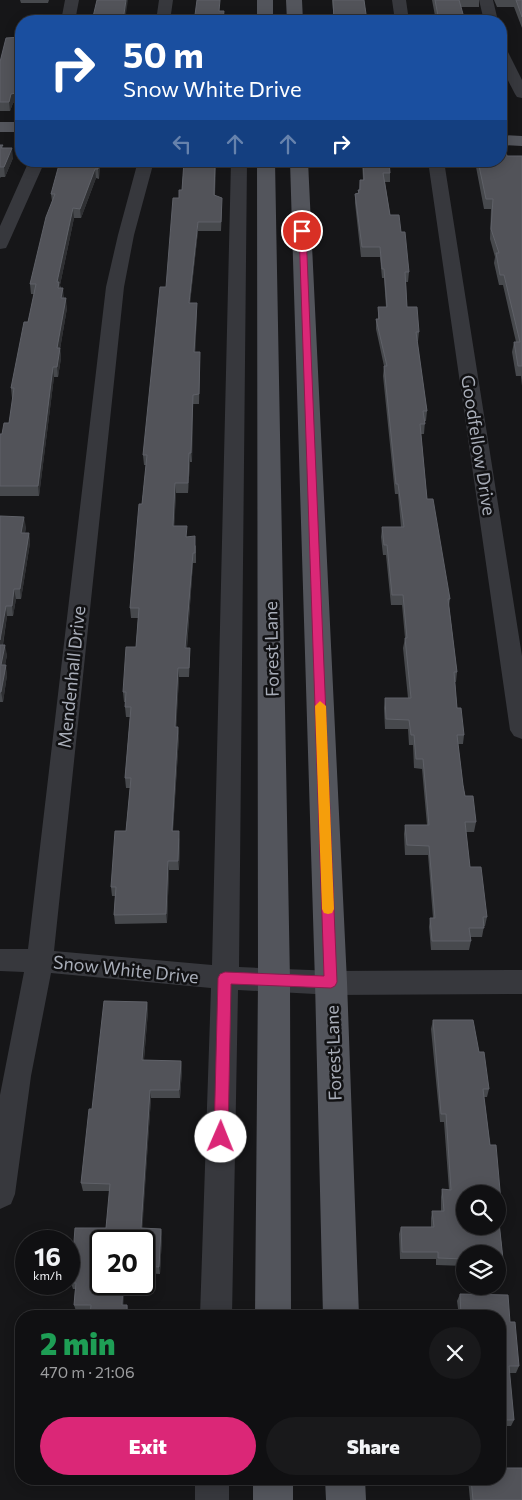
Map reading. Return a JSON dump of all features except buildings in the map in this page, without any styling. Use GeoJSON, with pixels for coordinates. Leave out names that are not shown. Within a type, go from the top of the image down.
{"type":"FeatureCollection","features":[{"type":"Feature","properties":{"kind":"main road"},"geometry":{"type":"LineString","coordinates":[[265,0],[265,15]]}},
{"type":"Feature","properties":{"kind":"main road"},"geometry":{"type":"LineString","coordinates":[[294,0],[295,15]]}},
{"type":"Feature","properties":{"kind":"main road"},"geometry":{"type":"LineString","coordinates":[[0,127],[15,127]]}},
{"type":"Feature","properties":{"kind":"main road"},"geometry":{"type":"LineString","coordinates":[[507,128],[522,128]]}},
{"type":"Feature","properties":{"kind":"main road"},"geometry":{"type":"LineString","coordinates":[[0,139],[15,139]]}},
{"type":"Feature","properties":{"kind":"main road"},"geometry":{"type":"LineString","coordinates":[[507,140],[522,140]]}},
{"type":"Feature","properties":{"kind":"main road","name":"Forest Lane"},"geometry":{"type":"LineString","coordinates":[[266,167],[274,981],[273,1310]]}},
{"type":"Feature","properties":{"kind":"main road","name":"Forest Lane"},"geometry":{"type":"LineString","coordinates":[[299,167],[331,982],[341,1310]]}},
{"type":"Feature","properties":{"kind":"main road"},"geometry":{"type":"LineString","coordinates":[[273,1485],[273,1500]]}},
{"type":"Feature","properties":{"kind":"main road"},"geometry":{"type":"LineString","coordinates":[[345,1485],[346,1500]]}},
{"type":"Feature","properties":{"kind":"street"},"geometry":{"type":"LineString","coordinates":[[69,15],[72,0]]}},
{"type":"Feature","properties":{"kind":"street"},"geometry":{"type":"LineString","coordinates":[[164,15],[166,0]]}},
{"type":"Feature","properties":{"kind":"street"},"geometry":{"type":"LineString","coordinates":[[399,0],[401,15]]}},
{"type":"Feature","properties":{"kind":"street"},"geometry":{"type":"LineString","coordinates":[[486,0],[490,15]]}},
{"type":"Feature","properties":{"kind":"street"},"geometry":{"type":"LineString","coordinates":[[507,64],[522,94]]}},
{"type":"Feature","properties":{"kind":"street"},"geometry":{"type":"LineString","coordinates":[[0,244],[34,167]]}},
{"type":"Feature","properties":{"kind":"street","name":"Mendenhall Drive"},"geometry":{"type":"LineString","coordinates":[[0,1194],[17,1076],[40,960],[115,287],[126,235],[144,167]]}},
{"type":"Feature","properties":{"kind":"street"},"geometry":{"type":"LineString","coordinates":[[216,1310],[225,978],[239,167]]}},
{"type":"Feature","properties":{"kind":"street","name":"Goodfellow Drive"},"geometry":{"type":"LineString","coordinates":[[437,167],[522,730]]}},
{"type":"Feature","properties":{"kind":"street","name":"Snow White Drive"},"geometry":{"type":"LineString","coordinates":[[0,960],[40,960],[109,965],[225,978],[274,981],[522,982]]}},
{"type":"Feature","properties":{"kind":"street"},"geometry":{"type":"LineString","coordinates":[[212,1485],[212,1500]]}},
{"type":"Feature","properties":{"kind":"slow traffic"},"geometry":{"type":"LineString","coordinates":[[320,706],[328,909]]}},
{"type":"Feature","properties":{"kind":"route"},"geometry":{"type":"LineString","coordinates":[[221,1137],[225,978],[331,982],[302,231]]}}]}
